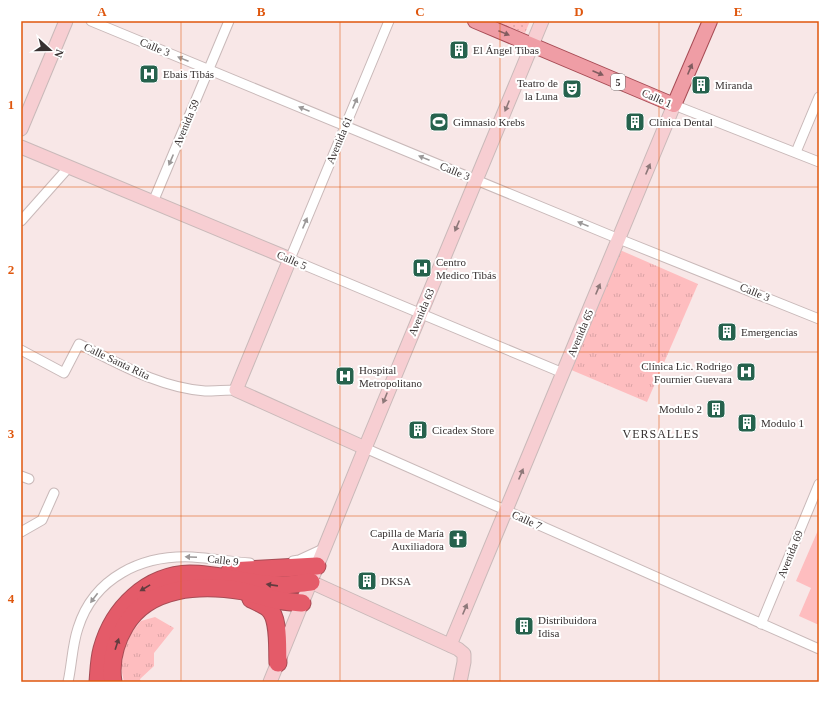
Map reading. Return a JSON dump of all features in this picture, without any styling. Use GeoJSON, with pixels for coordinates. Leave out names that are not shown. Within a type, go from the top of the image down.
{"type":"FeatureCollection","features":[{"type":"Feature","properties":{"kind":"highway"},"geometry":{"type":"LineString","coordinates":[[98,682],[100,655],[104,640],[112,622],[124,606],[136,594],[152,584],[168,578],[191,574],[317,566]]}},
{"type":"Feature","properties":{"kind":"highway"},"geometry":{"type":"LineString","coordinates":[[191,574],[279,586],[311,582]]}},
{"type":"Feature","properties":{"kind":"highway"},"geometry":{"type":"LineString","coordinates":[[114,682],[113,661],[117,642],[126,623],[138,610],[158,597],[176,591],[199,588],[242,591],[302,604]]}},
{"type":"Feature","properties":{"kind":"highway"},"geometry":{"type":"LineString","coordinates":[[227,590],[262,604],[272,613],[276,625],[278,663]]}},
{"type":"Feature","properties":{"kind":"main road","name":"Calle 1"},"geometry":{"type":"LineString","coordinates":[[475,21],[674,105]]}},
{"type":"Feature","properties":{"kind":"main road","name":"Avenida 65"},"geometry":{"type":"LineString","coordinates":[[674,105],[710,21]]}},
{"type":"Feature","properties":{"kind":"street"},"geometry":{"type":"LineString","coordinates":[[21,128],[66,21]]}},
{"type":"Feature","properties":{"kind":"street","name":"Calle 3"},"geometry":{"type":"LineString","coordinates":[[91,21],[619,239],[819,319]]}},
{"type":"Feature","properties":{"kind":"street","name":"Avenida 59"},"geometry":{"type":"LineString","coordinates":[[153,202],[229,21]]}},
{"type":"Feature","properties":{"kind":"street","name":"Avenida 61"},"geometry":{"type":"LineString","coordinates":[[290,259],[389,21]]}},
{"type":"Feature","properties":{"kind":"street","name":"Avenida 63"},"geometry":{"type":"LineString","coordinates":[[270,682],[420,314],[542,21]]}},
{"type":"Feature","properties":{"kind":"street"},"geometry":{"type":"LineString","coordinates":[[796,152],[819,97]]}},
{"type":"Feature","properties":{"kind":"street","name":"Calle 1"},"geometry":{"type":"LineString","coordinates":[[674,105],[819,162]]}},
{"type":"Feature","properties":{"kind":"street","name":"Avenida 65"},"geometry":{"type":"LineString","coordinates":[[450,645],[674,105]]}},
{"type":"Feature","properties":{"kind":"street","name":"Calle 5"},"geometry":{"type":"LineString","coordinates":[[21,147],[563,373]]}},
{"type":"Feature","properties":{"kind":"street"},"geometry":{"type":"LineString","coordinates":[[21,221],[69,167]]}},
{"type":"Feature","properties":{"kind":"street"},"geometry":{"type":"LineString","coordinates":[[236,390],[290,259]]}},
{"type":"Feature","properties":{"kind":"street","name":"Calle Santa Rita"},"geometry":{"type":"LineString","coordinates":[[21,350],[64,373],[79,344],[146,376],[177,386],[205,391],[236,390]]}},
{"type":"Feature","properties":{"kind":"street","name":"Calle 7"},"geometry":{"type":"LineString","coordinates":[[236,390],[819,649]]}},
{"type":"Feature","properties":{"kind":"street","name":"Avenida 69"},"geometry":{"type":"LineString","coordinates":[[761,624],[819,484]]}},
{"type":"Feature","properties":{"kind":"street"},"geometry":{"type":"LineString","coordinates":[[21,532],[42,520],[54,493]]}},
{"type":"Feature","properties":{"kind":"street","name":"Calle 9"},"geometry":{"type":"LineString","coordinates":[[68,682],[78,628],[88,606],[106,584],[122,572],[146,561],[170,557],[193,557],[256,563],[299,560],[325,548]]}},
{"type":"Feature","properties":{"kind":"street"},"geometry":{"type":"LineString","coordinates":[[311,582],[458,649],[464,654],[460,682]]}},
{"type":"Feature","properties":{"kind":"green space"},"geometry":{"type":"Polygon","coordinates":[[[494,21],[530,21],[525,33],[494,21]]]}},
{"type":"Feature","properties":{"kind":"green space"},"geometry":{"type":"Polygon","coordinates":[[[620,250],[698,284],[647,402],[569,369],[620,250]]]}},
{"type":"Feature","properties":{"kind":"green space"},"geometry":{"type":"Polygon","coordinates":[[[819,528],[819,625],[799,616],[811,588],[796,581],[819,528]]]}},
{"type":"Feature","properties":{"kind":"green space"},"geometry":{"type":"Polygon","coordinates":[[[155,617],[174,628],[154,653],[154,666],[140,679],[141,682],[124,682],[121,668],[124,649],[132,632],[141,621],[155,617]]]}},
{"type":"Feature","properties":{"kind":"place","name":"El Ángel Tibas"},"geometry":{"type":"Point","coordinates":[459,50]}},
{"type":"Feature","properties":{"kind":"place","name":"Ebais Tibás"},"geometry":{"type":"Point","coordinates":[149,74]}},
{"type":"Feature","properties":{"kind":"place","name":"Miranda"},"geometry":{"type":"Point","coordinates":[701,85]}},
{"type":"Feature","properties":{"kind":"place","name":"Teatro de la Luna"},"geometry":{"type":"Point","coordinates":[572,89]}},
{"type":"Feature","properties":{"kind":"place","name":"Gimnasio Krebs"},"geometry":{"type":"Point","coordinates":[439,122]}},
{"type":"Feature","properties":{"kind":"place","name":"Clínica Dental"},"geometry":{"type":"Point","coordinates":[635,122]}},
{"type":"Feature","properties":{"kind":"place","name":"Centro Medico Tibás"},"geometry":{"type":"Point","coordinates":[422,268]}},
{"type":"Feature","properties":{"kind":"place","name":"Emergencias"},"geometry":{"type":"Point","coordinates":[727,332]}},
{"type":"Feature","properties":{"kind":"place","name":"Clínica Lic. Rodrigo Fournier Guevara"},"geometry":{"type":"Point","coordinates":[746,372]}},
{"type":"Feature","properties":{"kind":"place","name":"Hospital Metropolitano"},"geometry":{"type":"Point","coordinates":[345,376]}},
{"type":"Feature","properties":{"kind":"place","name":"Modulo 2"},"geometry":{"type":"Point","coordinates":[716,409]}},
{"type":"Feature","properties":{"kind":"place","name":"Modulo 1"},"geometry":{"type":"Point","coordinates":[747,423]}},
{"type":"Feature","properties":{"kind":"place","name":"Cicadex Store"},"geometry":{"type":"Point","coordinates":[418,430]}},
{"type":"Feature","properties":{"kind":"place","name":"Capilla de María Auxiliadora"},"geometry":{"type":"Point","coordinates":[458,539]}},
{"type":"Feature","properties":{"kind":"place","name":"DKSA"},"geometry":{"type":"Point","coordinates":[367,581]}},
{"type":"Feature","properties":{"kind":"place","name":"Distribuidora Idisa"},"geometry":{"type":"Point","coordinates":[524,626]}},
{"type":"Feature","properties":{"kind":"district","name":"VERSALLES"},"geometry":{"type":"Point","coordinates":[661,434]}}]}
